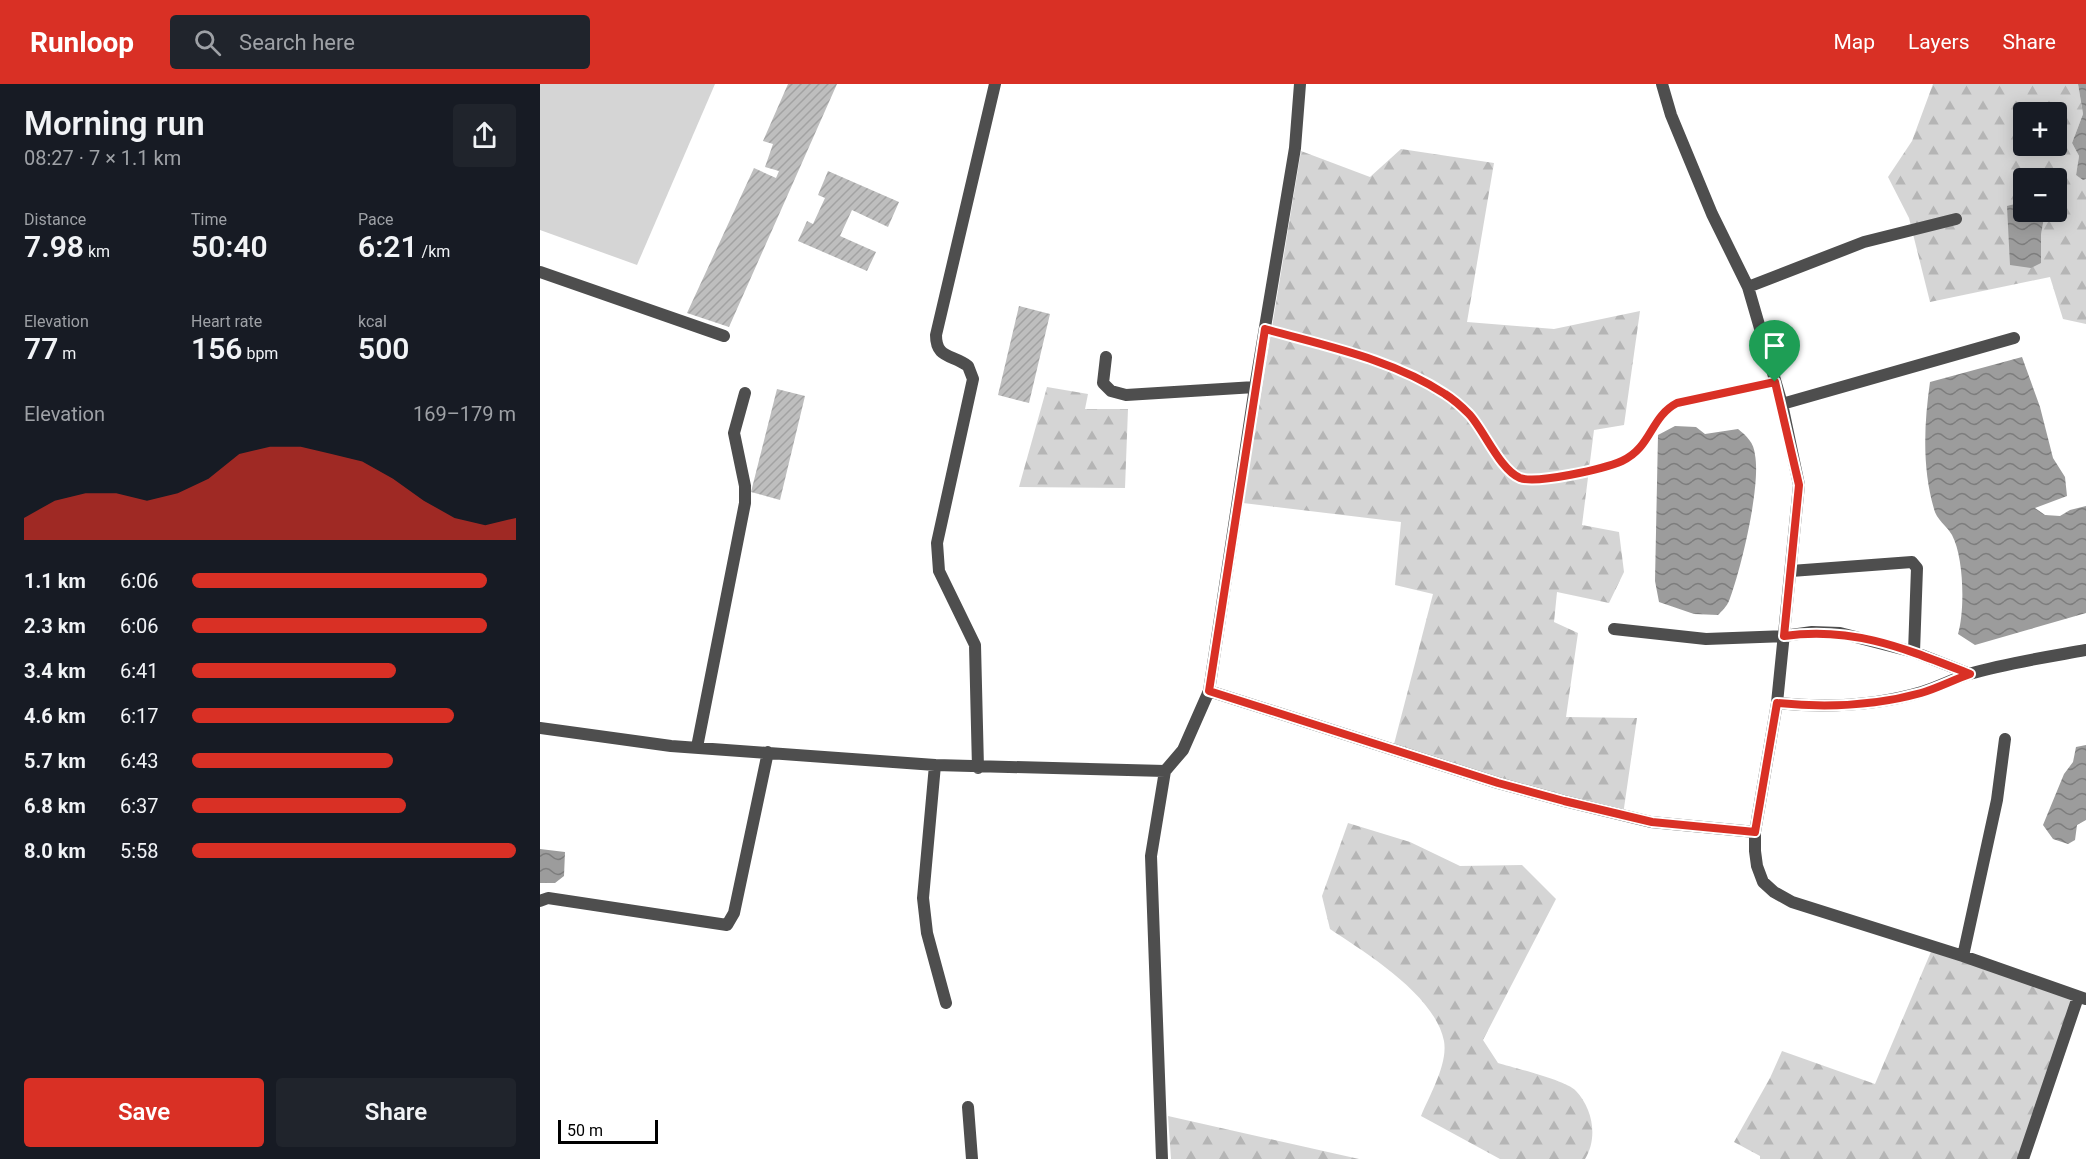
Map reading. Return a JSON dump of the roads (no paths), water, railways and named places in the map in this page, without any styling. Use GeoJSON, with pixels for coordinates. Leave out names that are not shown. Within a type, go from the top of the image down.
{"type":"FeatureCollection","features":[{"type":"Feature","properties":{"kind":"street"},"geometry":{"type":"LineString","coordinates":[[978,768],[975,645],[943,582],[937,558],[951,476],[973,379],[968,366],[947,357],[938,350],[936,335],[995,84]]}},
{"type":"Feature","properties":{"kind":"street"},"geometry":{"type":"LineString","coordinates":[[1162,1159],[1151,856],[1165,771],[1183,750],[1209,691],[1255,387],[1295,148],[1300,84]]}},
{"type":"Feature","properties":{"kind":"street"},"geometry":{"type":"LineString","coordinates":[[1662,84],[1671,115],[1712,214],[1748,287],[1782,404],[1799,485],[1777,703],[1755,832],[1757,866],[1763,882],[1774,892],[1792,902],[1963,956],[2082,998],[2023,1159]]}},
{"type":"Feature","properties":{"kind":"street"},"geometry":{"type":"LineString","coordinates":[[1748,287],[1864,242],[1956,219]]}},
{"type":"Feature","properties":{"kind":"street"},"geometry":{"type":"LineString","coordinates":[[540,272],[723,336]]}},
{"type":"Feature","properties":{"kind":"street"},"geometry":{"type":"LineString","coordinates":[[1782,404],[2014,338]]}},
{"type":"Feature","properties":{"kind":"street"},"geometry":{"type":"LineString","coordinates":[[1106,357],[1103,383],[1111,391],[1126,395],[1255,387]]}},
{"type":"Feature","properties":{"kind":"street"},"geometry":{"type":"LineString","coordinates":[[697,747],[745,502],[745,486],[734,432],[745,393]]}},
{"type":"Feature","properties":{"kind":"street"},"geometry":{"type":"LineString","coordinates":[[1791,571],[1912,562],[1917,568],[1914,652]]}},
{"type":"Feature","properties":{"kind":"street"},"geometry":{"type":"LineString","coordinates":[[1614,629],[1706,639],[1784,636],[1812,632],[1840,633],[1914,652],[1970,674]]}},
{"type":"Feature","properties":{"kind":"street"},"geometry":{"type":"LineString","coordinates":[[1777,703],[1816,707],[1844,706],[1920,693],[1970,674],[2086,650]]}},
{"type":"Feature","properties":{"kind":"street"},"geometry":{"type":"LineString","coordinates":[[1209,691],[1498,783],[1574,803],[1652,822],[1755,832]]}},
{"type":"Feature","properties":{"kind":"street"},"geometry":{"type":"LineString","coordinates":[[540,728],[697,747],[978,768],[1165,771]]}},
{"type":"Feature","properties":{"kind":"street"},"geometry":{"type":"LineString","coordinates":[[1963,956],[1997,800],[2005,739]]}},
{"type":"Feature","properties":{"kind":"street"},"geometry":{"type":"LineString","coordinates":[[540,901],[548,898],[727,925],[734,914],[768,752]]}},
{"type":"Feature","properties":{"kind":"street"},"geometry":{"type":"LineString","coordinates":[[935,765],[923,898],[927,933],[946,1002]]}},
{"type":"Feature","properties":{"kind":"street"},"geometry":{"type":"LineString","coordinates":[[968,1107],[972,1159]]}},
{"type":"Feature","properties":{"kind":"lane"},"geometry":{"type":"LineString","coordinates":[[1265,329],[1358,356],[1410,376],[1445,394],[1469,414],[1509,471],[1520,478],[1579,473],[1620,462],[1635,454],[1646,442],[1658,417],[1667,408],[1677,403],[1775,382]]}},
{"type":"Feature","properties":{"kind":"water"},"geometry":{"type":"Polygon","coordinates":[[[2078,84],[2086,84],[2086,179],[2083,180],[2076,175],[2079,156],[2072,143],[2083,114],[2078,84]]]}},
{"type":"Feature","properties":{"kind":"water"},"geometry":{"type":"Polygon","coordinates":[[[2013,204],[2013,222],[2043,222],[2041,263],[2031,268],[2010,265],[2007,206],[2013,204]]]}},
{"type":"Feature","properties":{"kind":"water"},"geometry":{"type":"Polygon","coordinates":[[[2022,357],[2040,407],[2053,458],[2065,477],[2067,496],[2035,508],[2045,515],[2060,516],[2070,510],[2086,506],[2086,613],[1975,645],[1958,634],[1962,612],[1959,557],[1952,535],[1935,513],[1927,478],[1926,414],[1930,382],[2022,357]]]}},
{"type":"Feature","properties":{"kind":"water"},"geometry":{"type":"Polygon","coordinates":[[[1675,426],[1696,427],[1705,434],[1738,429],[1750,440],[1754,451],[1756,469],[1753,507],[1744,549],[1729,601],[1718,615],[1694,614],[1659,602],[1655,581],[1658,435],[1675,426]]]}},
{"type":"Feature","properties":{"kind":"water"},"geometry":{"type":"Polygon","coordinates":[[[2086,745],[2086,820],[2077,825],[2075,840],[2068,844],[2053,839],[2043,825],[2064,774],[2073,762],[2076,747],[2086,745]]]}},
{"type":"Feature","properties":{"kind":"water"},"geometry":{"type":"Polygon","coordinates":[[[540,849],[565,852],[564,876],[555,883],[540,883],[540,849]]]}}]}
